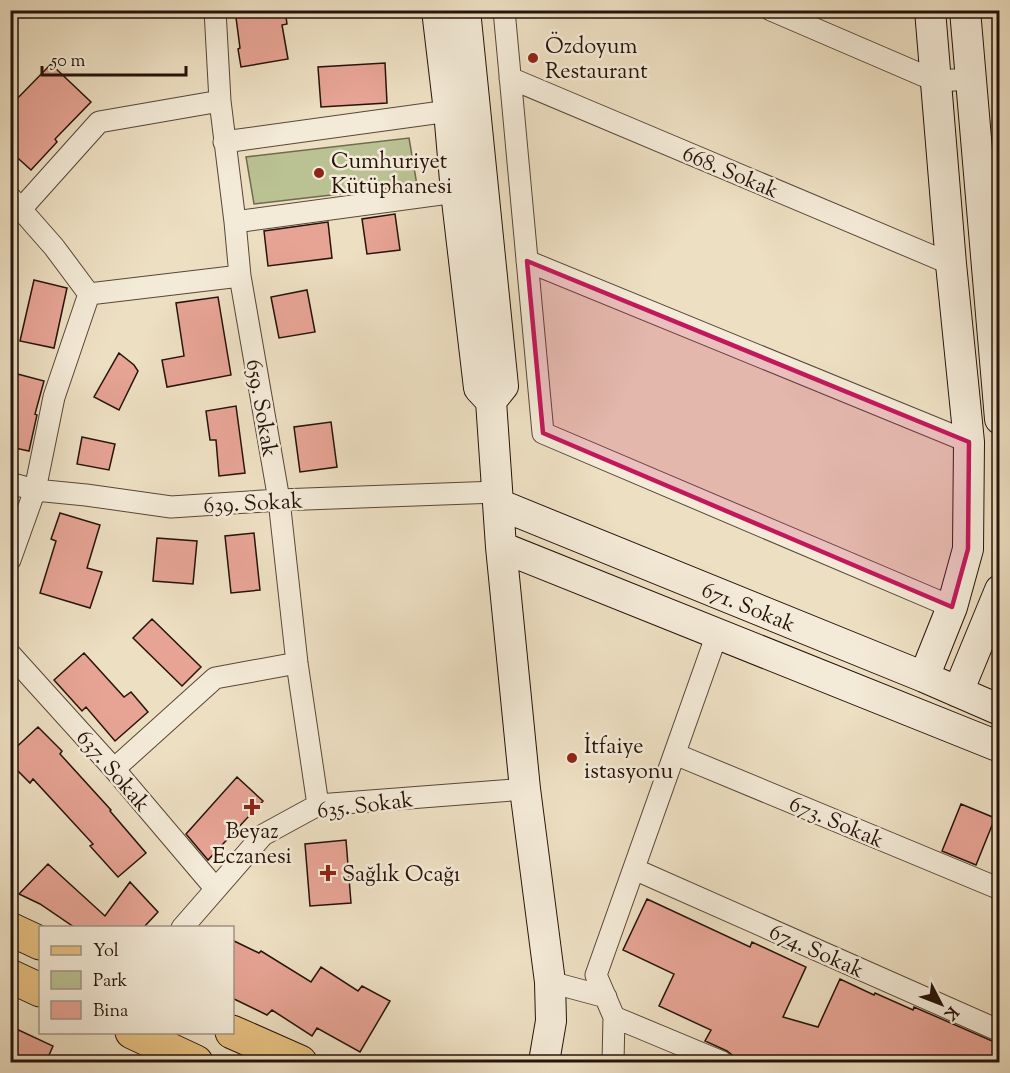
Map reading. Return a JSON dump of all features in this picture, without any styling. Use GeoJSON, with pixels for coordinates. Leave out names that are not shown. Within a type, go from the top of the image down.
{"type":"FeatureCollection","features":[{"type":"Feature","properties":{"kind":"main road"},"geometry":{"type":"LineString","coordinates":[[10,929],[39,944]]}},
{"type":"Feature","properties":{"kind":"main road"},"geometry":{"type":"LineString","coordinates":[[10,976],[39,990]]}},
{"type":"Feature","properties":{"kind":"main road"},"geometry":{"type":"LineString","coordinates":[[234,1033],[300,1062]]}},
{"type":"Feature","properties":{"kind":"main road"},"geometry":{"type":"LineString","coordinates":[[136,1034],[182,1060]]}},
{"type":"Feature","properties":{"kind":"street","name":"659. Sokak"},"geometry":{"type":"LineString","coordinates":[[215,10],[220,101],[240,276],[279,500],[297,663],[318,805]]}},
{"type":"Feature","properties":{"kind":"street"},"geometry":{"type":"LineString","coordinates":[[437,10],[479,388],[491,401],[501,547],[525,789],[550,982],[551,1021],[544,1062]]}},
{"type":"Feature","properties":{"kind":"street"},"geometry":{"type":"LineString","coordinates":[[465,10],[503,386],[491,401]]}},
{"type":"Feature","properties":{"kind":"street"},"geometry":{"type":"LineString","coordinates":[[504,10],[543,434],[952,608]]}},
{"type":"Feature","properties":{"kind":"street"},"geometry":{"type":"LineString","coordinates":[[771,10],[936,81],[972,79]]}},
{"type":"Feature","properties":{"kind":"street"},"geometry":{"type":"LineString","coordinates":[[924,677],[952,608],[968,549],[969,442],[951,264],[930,10]]}},
{"type":"Feature","properties":{"kind":"street"},"geometry":{"type":"LineString","coordinates":[[965,10],[999,419]]}},
{"type":"Feature","properties":{"kind":"street","name":"668. Sokak"},"geometry":{"type":"LineString","coordinates":[[510,78],[951,264]]}},
{"type":"Feature","properties":{"kind":"street"},"geometry":{"type":"LineString","coordinates":[[89,294],[54,247],[16,203],[99,122],[220,101]]}},
{"type":"Feature","properties":{"kind":"street"},"geometry":{"type":"LineString","coordinates":[[224,142],[449,111]]}},
{"type":"Feature","properties":{"kind":"street"},"geometry":{"type":"LineString","coordinates":[[235,222],[456,192]]}},
{"type":"Feature","properties":{"kind":"street"},"geometry":{"type":"LineString","coordinates":[[527,261],[969,442]]}},
{"type":"Feature","properties":{"kind":"street"},"geometry":{"type":"LineString","coordinates":[[89,294],[240,276]]}},
{"type":"Feature","properties":{"kind":"street"},"geometry":{"type":"LineString","coordinates":[[10,560],[35,490],[54,397],[89,294]]}},
{"type":"Feature","properties":{"kind":"street","name":"639. Sokak"},"geometry":{"type":"LineString","coordinates":[[10,483],[35,490],[171,507],[279,500],[498,498]]}},
{"type":"Feature","properties":{"kind":"street","name":"671. Sokak"},"geometry":{"type":"LineString","coordinates":[[498,498],[999,710]]}},
{"type":"Feature","properties":{"kind":"street","name":"671. Sokak"},"geometry":{"type":"LineString","coordinates":[[501,547],[999,747]]}},
{"type":"Feature","properties":{"kind":"street"},"geometry":{"type":"LineString","coordinates":[[958,692],[999,590]]}},
{"type":"Feature","properties":{"kind":"street"},"geometry":{"type":"LineString","coordinates":[[613,1062],[614,1017],[596,975],[717,634]]}},
{"type":"Feature","properties":{"kind":"street","name":"637. Sokak"},"geometry":{"type":"LineString","coordinates":[[10,654],[114,768],[215,888]]}},
{"type":"Feature","properties":{"kind":"street"},"geometry":{"type":"LineString","coordinates":[[114,768],[215,678],[297,663]]}},
{"type":"Feature","properties":{"kind":"street","name":"673. Sokak"},"geometry":{"type":"LineString","coordinates":[[675,753],[999,889]]}},
{"type":"Feature","properties":{"kind":"street","name":"635. Sokak"},"geometry":{"type":"LineString","coordinates":[[183,926],[263,835],[318,805],[525,789]]}},
{"type":"Feature","properties":{"kind":"street","name":"674. Sokak"},"geometry":{"type":"LineString","coordinates":[[634,869],[999,1031]]}},
{"type":"Feature","properties":{"kind":"street"},"geometry":{"type":"LineString","coordinates":[[550,982],[606,998]]}},
{"type":"Feature","properties":{"kind":"street"},"geometry":{"type":"LineString","coordinates":[[614,1017],[722,1062]]}},
{"type":"Feature","properties":{"kind":"highlighted area"},"geometry":{"type":"Polygon","coordinates":[[[527,261],[969,442],[968,549],[952,607],[543,433],[527,261]]]}},
{"type":"Feature","properties":{"kind":"green space"},"geometry":{"type":"Polygon","coordinates":[[[409,138],[417,185],[254,204],[246,157],[409,138]]]}},
{"type":"Feature","properties":{"kind":"building"},"geometry":{"type":"Polygon","coordinates":[[[235,10],[285,10],[287,24],[282,25],[288,59],[241,67],[235,10]]]}},
{"type":"Feature","properties":{"kind":"building"},"geometry":{"type":"Polygon","coordinates":[[[385,63],[387,103],[321,107],[318,67],[385,63]]]}},
{"type":"Feature","properties":{"kind":"building"},"geometry":{"type":"Polygon","coordinates":[[[51,64],[91,102],[55,139],[57,142],[31,170],[10,151],[10,106],[51,64]]]}},
{"type":"Feature","properties":{"kind":"building"},"geometry":{"type":"Polygon","coordinates":[[[395,214],[400,250],[367,254],[362,219],[395,214]]]}},
{"type":"Feature","properties":{"kind":"building"},"geometry":{"type":"Polygon","coordinates":[[[328,222],[332,258],[268,266],[264,231],[328,222]]]}},
{"type":"Feature","properties":{"kind":"building"},"geometry":{"type":"Polygon","coordinates":[[[34,280],[67,288],[54,348],[20,341],[34,280]]]}},
{"type":"Feature","properties":{"kind":"building"},"geometry":{"type":"Polygon","coordinates":[[[307,290],[315,332],[279,338],[271,297],[307,290]]]}},
{"type":"Feature","properties":{"kind":"building"},"geometry":{"type":"Polygon","coordinates":[[[218,297],[231,375],[167,387],[162,360],[184,356],[176,303],[218,297]]]}},
{"type":"Feature","properties":{"kind":"building"},"geometry":{"type":"Polygon","coordinates":[[[119,353],[138,371],[119,410],[94,397],[119,353]]]}},
{"type":"Feature","properties":{"kind":"building"},"geometry":{"type":"Polygon","coordinates":[[[10,372],[44,381],[35,414],[37,415],[29,451],[10,447],[10,372]]]}},
{"type":"Feature","properties":{"kind":"building"},"geometry":{"type":"Polygon","coordinates":[[[236,406],[245,473],[219,476],[216,440],[210,440],[206,411],[236,406]]]}},
{"type":"Feature","properties":{"kind":"building"},"geometry":{"type":"Polygon","coordinates":[[[331,422],[337,467],[300,472],[294,427],[331,422]]]}},
{"type":"Feature","properties":{"kind":"building"},"geometry":{"type":"Polygon","coordinates":[[[82,437],[115,444],[109,470],[77,464],[82,437]]]}},
{"type":"Feature","properties":{"kind":"building"},"geometry":{"type":"Polygon","coordinates":[[[60,513],[100,525],[87,568],[102,572],[90,608],[40,593],[56,541],[51,539],[60,513]]]}},
{"type":"Feature","properties":{"kind":"building"},"geometry":{"type":"Polygon","coordinates":[[[254,533],[260,590],[231,593],[225,536],[254,533]]]}},
{"type":"Feature","properties":{"kind":"building"},"geometry":{"type":"Polygon","coordinates":[[[157,538],[197,541],[193,584],[153,581],[157,538]]]}},
{"type":"Feature","properties":{"kind":"building"},"geometry":{"type":"Polygon","coordinates":[[[152,619],[201,667],[182,686],[133,638],[152,619]]]}},
{"type":"Feature","properties":{"kind":"building"},"geometry":{"type":"Polygon","coordinates":[[[84,653],[124,697],[131,692],[148,712],[115,741],[86,707],[82,711],[54,680],[84,653]]]}},
{"type":"Feature","properties":{"kind":"building"},"geometry":{"type":"Polygon","coordinates":[[[38,727],[62,751],[60,754],[146,853],[118,877],[90,846],[93,844],[33,779],[30,783],[10,763],[10,753],[38,727]]]}},
{"type":"Feature","properties":{"kind":"building"},"geometry":{"type":"Polygon","coordinates":[[[237,777],[263,801],[208,860],[186,834],[237,777]]]}},
{"type":"Feature","properties":{"kind":"building"},"geometry":{"type":"Polygon","coordinates":[[[961,804],[995,818],[976,865],[942,851],[961,804]]]}},
{"type":"Feature","properties":{"kind":"building","name":"Sağlık Ocağı"},"geometry":{"type":"Polygon","coordinates":[[[346,840],[351,903],[310,906],[305,844],[346,840]]]}},
{"type":"Feature","properties":{"kind":"building"},"geometry":{"type":"Polygon","coordinates":[[[48,864],[105,916],[130,882],[158,912],[145,926],[73,926],[40,904],[19,894],[48,864]]]}},
{"type":"Feature","properties":{"kind":"building"},"geometry":{"type":"Polygon","coordinates":[[[647,899],[750,947],[752,942],[806,967],[783,1017],[818,1027],[840,979],[913,1010],[914,1007],[999,1044],[999,1062],[734,1062],[732,1055],[727,1051],[705,1041],[711,1030],[659,1006],[674,974],[623,950],[647,899]]]}},
{"type":"Feature","properties":{"kind":"building"},"geometry":{"type":"Polygon","coordinates":[[[234,941],[259,953],[261,951],[311,982],[321,967],[358,991],[362,986],[390,1001],[360,1052],[317,1028],[312,1036],[272,1010],[267,1015],[234,999],[234,941]]]}},
{"type":"Feature","properties":{"kind":"building"},"geometry":{"type":"Polygon","coordinates":[[[10,1026],[53,1046],[46,1062],[10,1062],[10,1026]]]}},
{"type":"Feature","properties":{"kind":"place","name":"Özdoyum Restaurant"},"geometry":{"type":"Point","coordinates":[533,58]}},
{"type":"Feature","properties":{"kind":"place","name":"Cumhuriyet Kütüphanesi"},"geometry":{"type":"Point","coordinates":[319,173]}},
{"type":"Feature","properties":{"kind":"place","name":"İtfaiye istasyonu"},"geometry":{"type":"Point","coordinates":[572,758]}},
{"type":"Feature","properties":{"kind":"place","name":"Beyaz Eczanesi"},"geometry":{"type":"Point","coordinates":[252,807]}},
{"type":"Feature","properties":{"kind":"place","name":"Sağlık Ocağı"},"geometry":{"type":"Point","coordinates":[328,873]}}]}
